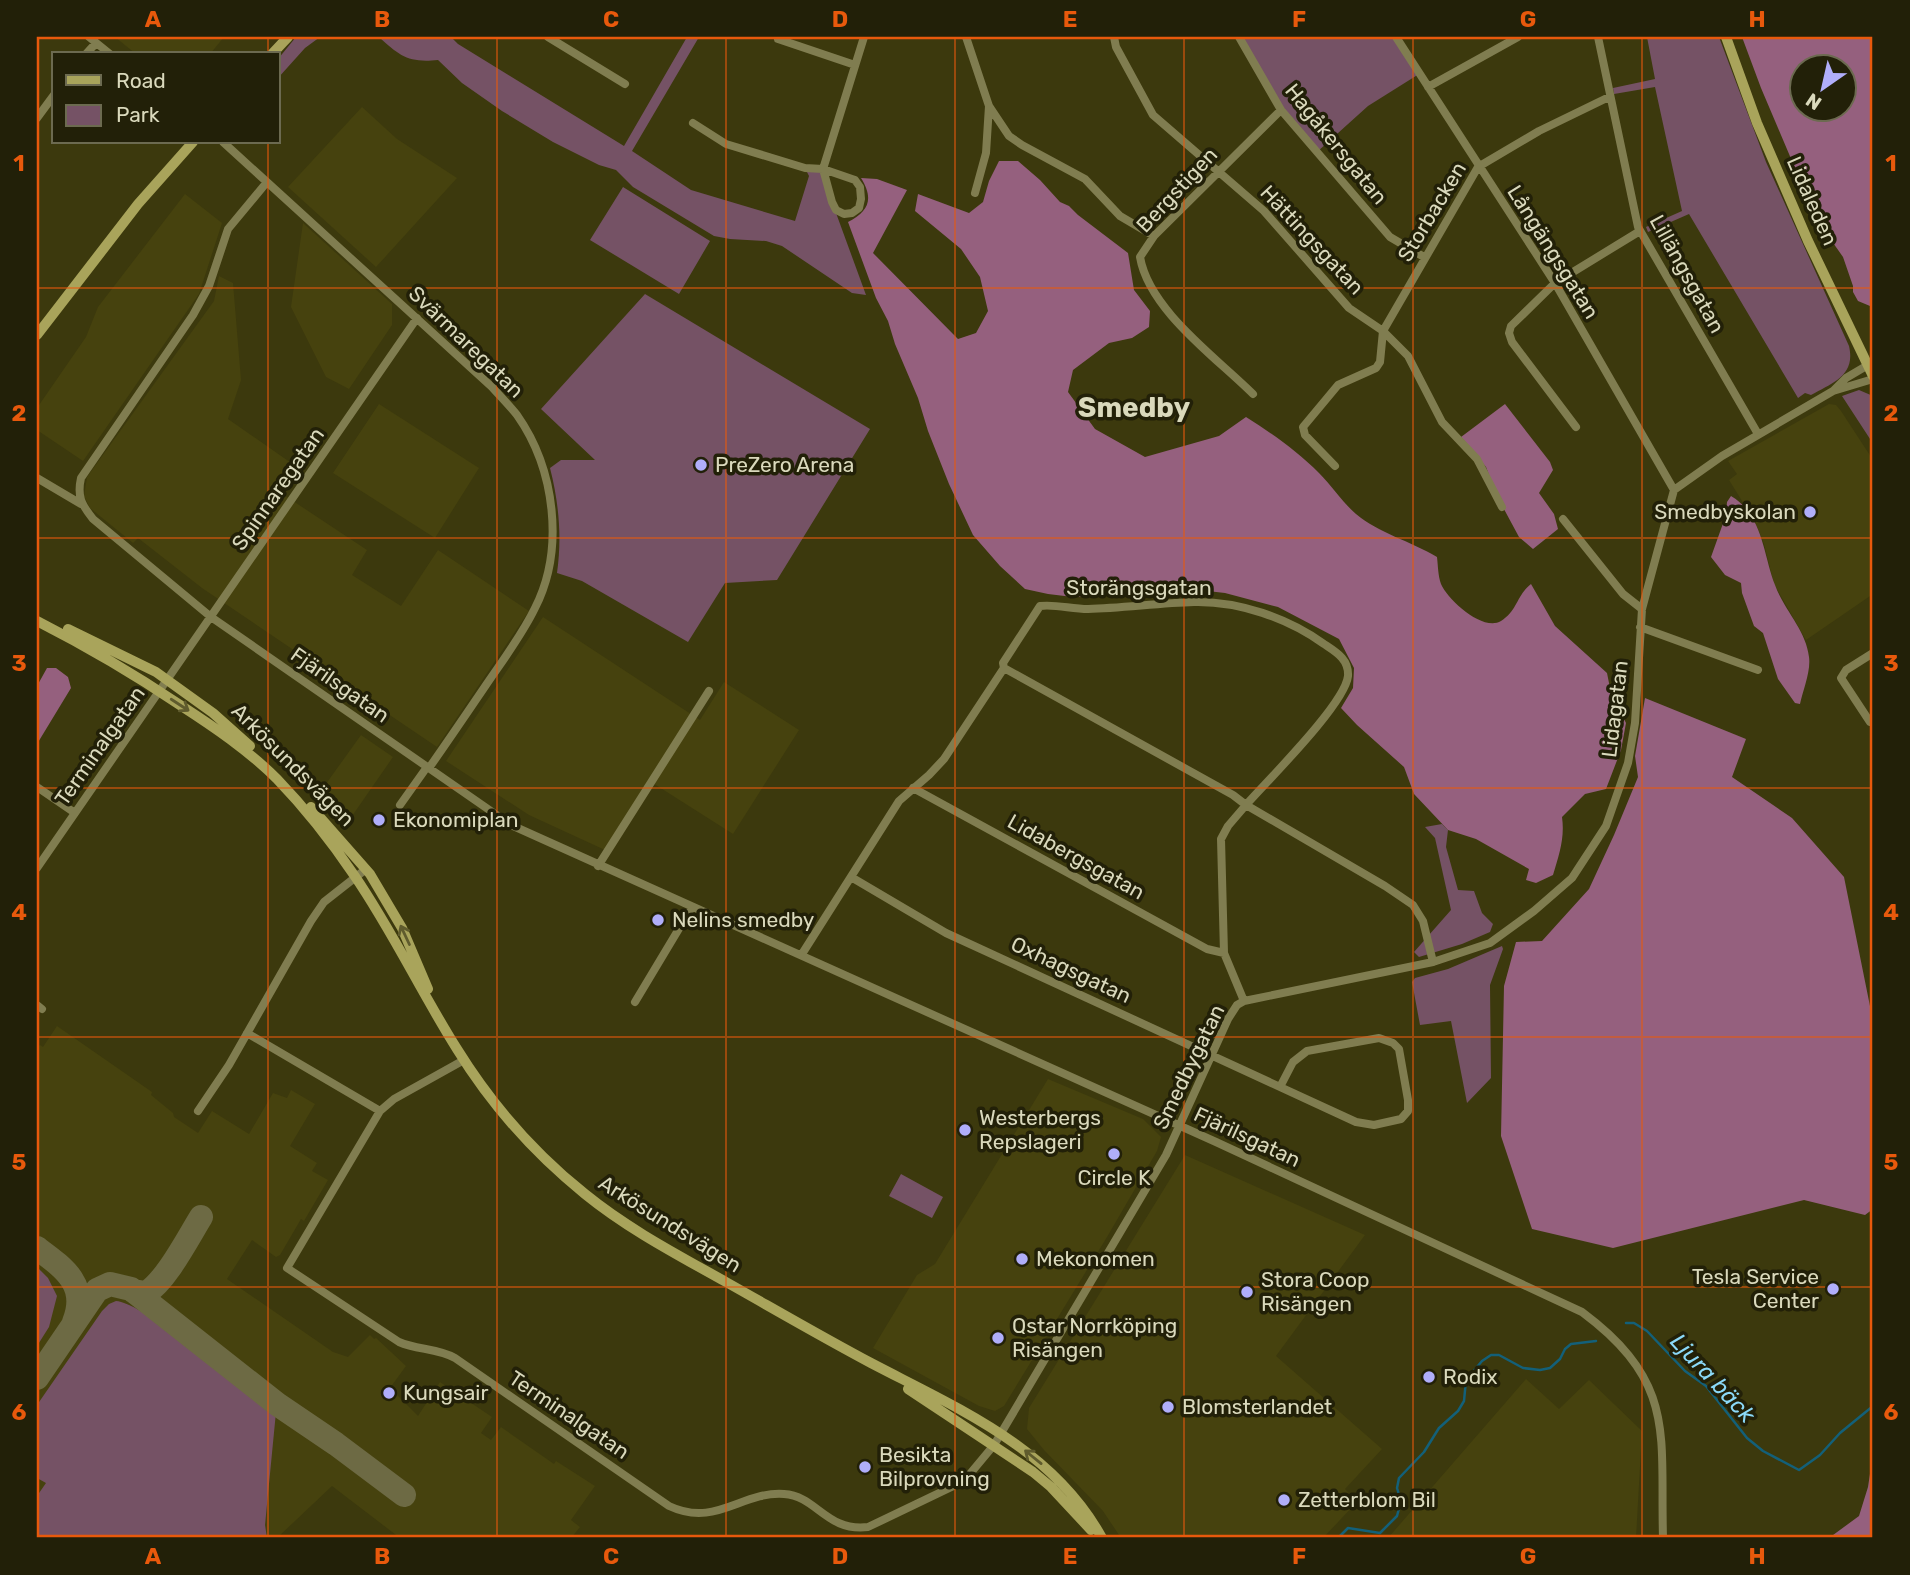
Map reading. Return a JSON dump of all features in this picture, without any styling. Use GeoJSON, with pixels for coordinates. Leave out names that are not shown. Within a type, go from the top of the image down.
{"type":"FeatureCollection","features":[{"type":"Feature","properties":{"kind":"main road"},"geometry":{"type":"LineString","coordinates":[[274,52],[288,37]]}},
{"type":"Feature","properties":{"kind":"main road","name":"Lidaleden"},"geometry":{"type":"LineString","coordinates":[[1727,37],[1757,123],[1808,242],[1873,378]]}},
{"type":"Feature","properties":{"kind":"main road"},"geometry":{"type":"LineString","coordinates":[[37,335],[138,204],[191,144]]}},
{"type":"Feature","properties":{"kind":"main road","name":"Arkösundsvägen"},"geometry":{"type":"LineString","coordinates":[[37,614],[167,679],[213,713],[258,754],[366,869],[402,928],[441,1021]]}},
{"type":"Feature","properties":{"kind":"main road","name":"Arkösundsvägen"},"geometry":{"type":"LineString","coordinates":[[37,621],[101,655],[159,691],[242,748],[277,779],[308,814],[356,877],[464,1060],[512,1124],[550,1164],[587,1196],[635,1230],[1002,1433],[1045,1466],[1081,1504],[1100,1538]]}},
{"type":"Feature","properties":{"kind":"main road","name":"Arkösundsvägen"},"geometry":{"type":"LineString","coordinates":[[859,1356],[994,1445],[1051,1487],[1100,1538]]}},
{"type":"Feature","properties":{"kind":"street"},"geometry":{"type":"LineString","coordinates":[[89,37],[107,52]]}},
{"type":"Feature","properties":{"kind":"street"},"geometry":{"type":"LineString","coordinates":[[548,37],[625,84]]}},
{"type":"Feature","properties":{"kind":"street"},"geometry":{"type":"LineString","coordinates":[[693,123],[726,144],[806,168],[823,169],[855,180],[860,187],[861,199],[859,208],[852,213],[844,214],[836,210],[823,169],[864,37]]}},
{"type":"Feature","properties":{"kind":"street"},"geometry":{"type":"LineString","coordinates":[[966,37],[989,106],[1009,136],[1085,179],[1120,216],[1154,236]]}},
{"type":"Feature","properties":{"kind":"street","name":"Hättingsgatan"},"geometry":{"type":"LineString","coordinates":[[1114,37],[1116,47],[1153,115],[1264,211],[1349,308],[1383,331],[1408,356],[1442,422],[1478,459],[1502,507]]}},
{"type":"Feature","properties":{"kind":"street","name":"Hagåkersgatan"},"geometry":{"type":"LineString","coordinates":[[1239,37],[1281,110],[1390,237],[1424,257]]}},
{"type":"Feature","properties":{"kind":"street","name":"Långängsgatan"},"geometry":{"type":"LineString","coordinates":[[1395,37],[1555,283],[1674,490]]}},
{"type":"Feature","properties":{"kind":"street"},"geometry":{"type":"LineString","coordinates":[[1428,87],[1518,37]]}},
{"type":"Feature","properties":{"kind":"street","name":"Lillängsgatan"},"geometry":{"type":"LineString","coordinates":[[1598,37],[1634,217],[1758,434]]}},
{"type":"Feature","properties":{"kind":"street"},"geometry":{"type":"LineString","coordinates":[[778,39],[855,65]]}},
{"type":"Feature","properties":{"kind":"street"},"geometry":{"type":"LineString","coordinates":[[88,52],[96,43]]}},
{"type":"Feature","properties":{"kind":"street","name":"Storbacken"},"geometry":{"type":"LineString","coordinates":[[1383,331],[1478,167],[1539,131],[1609,97]]}},
{"type":"Feature","properties":{"kind":"street"},"geometry":{"type":"LineString","coordinates":[[37,118],[52,98]]}},
{"type":"Feature","properties":{"kind":"street"},"geometry":{"type":"LineString","coordinates":[[975,193],[986,153],[989,106]]}},
{"type":"Feature","properties":{"kind":"street","name":"Bergstigen"},"geometry":{"type":"LineString","coordinates":[[1253,394],[1180,324],[1153,289],[1142,269],[1140,257],[1154,236],[1281,110]]}},
{"type":"Feature","properties":{"kind":"street","name":"Svärmaregatan"},"geometry":{"type":"LineString","coordinates":[[225,144],[492,387],[517,416],[538,453],[549,489],[552,529],[547,574],[536,606],[523,631],[400,804]]}},
{"type":"Feature","properties":{"kind":"street"},"geometry":{"type":"LineString","coordinates":[[81,504],[78,492],[81,478],[193,315],[209,286],[229,229],[236,217],[267,182]]}},
{"type":"Feature","properties":{"kind":"street"},"geometry":{"type":"LineString","coordinates":[[1576,427],[1512,342],[1509,333],[1511,326],[1555,283],[1640,231]]}},
{"type":"Feature","properties":{"kind":"street","name":"Spinnaregatan"},"geometry":{"type":"LineString","coordinates":[[167,679],[417,318]]}},
{"type":"Feature","properties":{"kind":"street"},"geometry":{"type":"LineString","coordinates":[[1335,466],[1305,435],[1303,427],[1338,385],[1376,368],[1380,362],[1383,331]]}},
{"type":"Feature","properties":{"kind":"street"},"geometry":{"type":"LineString","coordinates":[[1833,391],[1846,378],[1868,365]]}},
{"type":"Feature","properties":{"kind":"street"},"geometry":{"type":"LineString","coordinates":[[1674,490],[1699,470],[1833,391],[1873,378]]}},
{"type":"Feature","properties":{"kind":"street","name":"Fjärilsgatan"},"geometry":{"type":"LineString","coordinates":[[37,478],[81,504],[93,519],[211,617],[511,825],[598,866],[802,954],[1583,1312],[1602,1326],[1636,1364],[1646,1379],[1656,1404],[1662,1429],[1661,1538]]}},
{"type":"Feature","properties":{"kind":"street","name":"Lidagatan"},"geometry":{"type":"LineString","coordinates":[[1244,1001],[1433,962],[1490,943],[1534,911],[1572,878],[1606,826],[1628,762],[1635,723],[1642,609],[1674,490]]}},
{"type":"Feature","properties":{"kind":"street"},"geometry":{"type":"LineString","coordinates":[[1563,519],[1623,594],[1642,609]]}},
{"type":"Feature","properties":{"kind":"street","name":"Storängsgatan"},"geometry":{"type":"LineString","coordinates":[[1004,668],[1003,663],[1040,606],[1086,609],[1197,602],[1248,608],[1307,632],[1342,657],[1348,668],[1348,679],[1342,692],[1303,740],[1246,804]]}},
{"type":"Feature","properties":{"kind":"street"},"geometry":{"type":"LineString","coordinates":[[1640,627],[1758,670]]}},
{"type":"Feature","properties":{"kind":"street"},"geometry":{"type":"LineString","coordinates":[[1873,653],[1846,670],[1841,678],[1873,723]]}},
{"type":"Feature","properties":{"kind":"street"},"geometry":{"type":"LineString","coordinates":[[802,954],[899,801],[944,759],[1004,668],[1233,795],[1413,905],[1423,921],[1433,962]]}},
{"type":"Feature","properties":{"kind":"street","name":"Terminalgatan"},"geometry":{"type":"LineString","coordinates":[[37,868],[167,679]]}},
{"type":"Feature","properties":{"kind":"street"},"geometry":{"type":"LineString","coordinates":[[598,866],[709,691]]}},
{"type":"Feature","properties":{"kind":"street"},"geometry":{"type":"LineString","coordinates":[[37,787],[75,813]]}},
{"type":"Feature","properties":{"kind":"street","name":"Lidabergsgatan"},"geometry":{"type":"LineString","coordinates":[[913,788],[1207,949],[1224,953]]}},
{"type":"Feature","properties":{"kind":"street","name":"Smedbygatan"},"geometry":{"type":"LineString","coordinates":[[994,1445],[1166,1155],[1231,1012],[1244,1001],[1224,953],[1221,839],[1228,825],[1246,804]]}},
{"type":"Feature","properties":{"kind":"street"},"geometry":{"type":"LineString","coordinates":[[198,1111],[204,1106],[311,920],[324,902],[366,869]]}},
{"type":"Feature","properties":{"kind":"street","name":"Oxhagsgatan"},"geometry":{"type":"LineString","coordinates":[[851,877],[946,933],[1280,1087],[1366,1125],[1401,1119],[1408,1111],[1399,1049],[1386,1039],[1307,1051],[1293,1062],[1280,1087]]}},
{"type":"Feature","properties":{"kind":"street"},"geometry":{"type":"LineString","coordinates":[[635,1002],[692,907]]}},
{"type":"Feature","properties":{"kind":"street"},"geometry":{"type":"LineString","coordinates":[[247,1033],[380,1111]]}},
{"type":"Feature","properties":{"kind":"street","name":"Terminalgatan"},"geometry":{"type":"LineString","coordinates":[[464,1060],[394,1099],[380,1111],[288,1268],[399,1342],[455,1358],[680,1511],[696,1514],[722,1510],[759,1497],[785,1494],[801,1499],[841,1525],[868,1527],[964,1481],[994,1445]]}},
{"type":"Feature","properties":{"kind":"shaded area"},"geometry":{"type":"Polygon","coordinates":[[[115,37],[224,37],[212,52],[134,52],[115,37]]]}},
{"type":"Feature","properties":{"kind":"shaded area"},"geometry":{"type":"Polygon","coordinates":[[[1742,37],[1873,37],[1873,311],[1870,306],[1858,301],[1843,257],[1817,220],[1742,37]]]}},
{"type":"Feature","properties":{"kind":"shaded area"},"geometry":{"type":"Polygon","coordinates":[[[362,107],[397,139],[457,178],[376,267],[288,187],[362,107]]]}},
{"type":"Feature","properties":{"kind":"shaded area"},"geometry":{"type":"Polygon","coordinates":[[[999,161],[1018,161],[1060,202],[1069,206],[1128,253],[1134,290],[1150,311],[1149,327],[1132,338],[1109,343],[1073,370],[1068,392],[1095,429],[1145,457],[1219,436],[1246,417],[1302,457],[1365,521],[1437,557],[1441,584],[1467,613],[1485,622],[1501,621],[1507,617],[1531,584],[1555,626],[1607,673],[1611,693],[1626,723],[1621,750],[1606,789],[1585,794],[1562,817],[1562,839],[1553,875],[1536,883],[1526,880],[1529,869],[1476,839],[1448,830],[1414,794],[1404,767],[1341,708],[1353,688],[1354,668],[1339,639],[1278,607],[1225,593],[1181,588],[1073,597],[1025,589],[973,535],[949,484],[848,222],[861,213],[867,204],[867,192],[861,178],[877,179],[907,190],[873,253],[958,339],[976,333],[988,311],[980,277],[961,249],[915,211],[918,194],[969,213],[983,202],[999,161]]]}},
{"type":"Feature","properties":{"kind":"shaded area"},"geometry":{"type":"Polygon","coordinates":[[[185,194],[222,223],[199,294],[83,461],[37,430],[37,408],[86,337],[98,307],[185,194]]]}},
{"type":"Feature","properties":{"kind":"shaded area"},"geometry":{"type":"Polygon","coordinates":[[[303,223],[392,304],[392,325],[349,389],[326,377],[291,307],[303,223]]]}},
{"type":"Feature","properties":{"kind":"shaded area"},"geometry":{"type":"Polygon","coordinates":[[[219,276],[233,283],[241,380],[228,419],[294,465],[278,491],[367,550],[352,575],[401,606],[438,550],[529,611],[437,747],[202,588],[138,538],[133,543],[90,508],[84,496],[87,477],[214,301],[219,276]]]}},
{"type":"Feature","properties":{"kind":"shaded area"},"geometry":{"type":"Polygon","coordinates":[[[379,404],[479,468],[435,538],[333,473],[379,404]]]}},
{"type":"Feature","properties":{"kind":"shaded area"},"geometry":{"type":"Polygon","coordinates":[[[1505,404],[1550,462],[1553,470],[1539,493],[1554,514],[1558,529],[1533,549],[1519,537],[1498,498],[1486,467],[1461,437],[1505,404]]]}},
{"type":"Feature","properties":{"kind":"shaded area","name":"Smedbyskolan"},"geometry":{"type":"Polygon","coordinates":[[[1829,404],[1836,405],[1841,411],[1873,460],[1873,594],[1806,640],[1774,584],[1764,544],[1755,522],[1729,480],[1737,474],[1728,461],[1829,404]]]}},
{"type":"Feature","properties":{"kind":"shaded area"},"geometry":{"type":"Polygon","coordinates":[[[1731,496],[1742,504],[1756,524],[1775,585],[1807,647],[1809,668],[1800,704],[1795,703],[1778,679],[1763,633],[1754,626],[1741,583],[1725,575],[1711,557],[1731,496]]]}},
{"type":"Feature","properties":{"kind":"shaded area"},"geometry":{"type":"Polygon","coordinates":[[[543,617],[700,720],[724,682],[799,730],[733,834],[648,780],[605,850],[529,815],[446,761],[543,617]]]}},
{"type":"Feature","properties":{"kind":"shaded area"},"geometry":{"type":"Polygon","coordinates":[[[47,668],[56,668],[68,677],[71,688],[37,744],[37,686],[47,668]]]}},
{"type":"Feature","properties":{"kind":"shaded area"},"geometry":{"type":"Polygon","coordinates":[[[1645,698],[1746,739],[1732,777],[1792,818],[1844,877],[1873,1021],[1873,1209],[1865,1215],[1804,1200],[1613,1248],[1532,1229],[1501,1136],[1504,986],[1516,942],[1542,941],[1589,889],[1638,777],[1635,756],[1645,698]]]}},
{"type":"Feature","properties":{"kind":"shaded area"},"geometry":{"type":"Polygon","coordinates":[[[361,735],[393,757],[350,819],[323,788],[361,735]]]}},
{"type":"Feature","properties":{"kind":"shaded area"},"geometry":{"type":"Polygon","coordinates":[[[57,1026],[152,1092],[151,1095],[173,1113],[174,1117],[198,1133],[212,1111],[249,1134],[273,1093],[287,1098],[291,1090],[315,1104],[290,1146],[317,1163],[312,1171],[328,1180],[280,1255],[276,1257],[252,1240],[227,1279],[333,1352],[348,1357],[370,1335],[376,1338],[406,1366],[390,1388],[418,1416],[440,1382],[492,1417],[481,1433],[491,1440],[501,1427],[554,1464],[556,1461],[595,1486],[571,1520],[580,1527],[571,1538],[400,1538],[332,1486],[277,1538],[37,1538],[37,1047],[43,1047],[57,1026]]]}},
{"type":"Feature","properties":{"kind":"shaded area"},"geometry":{"type":"Polygon","coordinates":[[[1048,1079],[1143,1119],[1161,1137],[1157,1151],[1107,1237],[1004,1406],[995,1411],[979,1406],[873,1348],[917,1275],[935,1264],[1048,1079]]]}},
{"type":"Feature","properties":{"kind":"shaded area"},"geometry":{"type":"Polygon","coordinates":[[[1185,1155],[1365,1235],[1276,1356],[1382,1449],[1345,1489],[1357,1502],[1323,1538],[1121,1538],[1103,1511],[1027,1429],[1029,1408],[1185,1155]]]}},
{"type":"Feature","properties":{"kind":"shaded area"},"geometry":{"type":"Polygon","coordinates":[[[1526,1379],[1559,1409],[1589,1380],[1642,1431],[1636,1538],[1388,1538],[1526,1379]]]}},
{"type":"Feature","properties":{"kind":"shaded area"},"geometry":{"type":"Polygon","coordinates":[[[1873,1454],[1873,1532],[1870,1538],[1829,1538],[1859,1516],[1868,1487],[1873,1454]]]}},
{"type":"Feature","properties":{"kind":"green space"},"geometry":{"type":"Polygon","coordinates":[[[296,37],[320,37],[305,48],[280,76],[280,57],[296,37]]]}},
{"type":"Feature","properties":{"kind":"green space"},"geometry":{"type":"Polygon","coordinates":[[[379,37],[451,37],[458,44],[624,146],[687,37],[699,37],[632,151],[691,190],[795,221],[809,176],[805,168],[823,169],[832,202],[866,295],[852,293],[782,246],[766,241],[714,236],[633,187],[616,170],[599,165],[553,142],[502,111],[462,83],[438,60],[405,57],[379,37]]]}},
{"type":"Feature","properties":{"kind":"green space"},"geometry":{"type":"Polygon","coordinates":[[[1239,37],[1396,37],[1419,74],[1368,106],[1317,152],[1281,110],[1239,37]]]}},
{"type":"Feature","properties":{"kind":"green space"},"geometry":{"type":"Polygon","coordinates":[[[1647,37],[1719,37],[1766,162],[1849,346],[1849,365],[1846,372],[1811,395],[1805,393],[1798,398],[1689,214],[1648,232],[1646,227],[1682,211],[1655,87],[1614,94],[1613,88],[1655,79],[1647,37]]]}},
{"type":"Feature","properties":{"kind":"green space"},"geometry":{"type":"Polygon","coordinates":[[[623,187],[710,241],[679,294],[590,240],[623,187]]]}},
{"type":"Feature","properties":{"kind":"green space","name":"PreZero Arena"},"geometry":{"type":"Polygon","coordinates":[[[645,294],[870,429],[777,580],[725,583],[688,642],[582,581],[557,573],[559,520],[550,468],[561,460],[595,460],[541,409],[645,294]]]}},
{"type":"Feature","properties":{"kind":"green space"},"geometry":{"type":"Polygon","coordinates":[[[1859,390],[1873,396],[1872,442],[1842,396],[1859,390]]]}},
{"type":"Feature","properties":{"kind":"green space"},"geometry":{"type":"Polygon","coordinates":[[[1442,824],[1448,830],[1446,847],[1458,890],[1474,891],[1482,913],[1493,924],[1490,932],[1419,957],[1414,952],[1451,910],[1435,838],[1425,827],[1442,824]]]}},
{"type":"Feature","properties":{"kind":"green space"},"geometry":{"type":"Polygon","coordinates":[[[1502,946],[1490,985],[1491,1078],[1467,1103],[1451,1021],[1420,1025],[1412,982],[1415,978],[1448,969],[1502,946]]]}},
{"type":"Feature","properties":{"kind":"green space"},"geometry":{"type":"Polygon","coordinates":[[[901,1174],[943,1197],[932,1218],[889,1196],[901,1174]]]}},
{"type":"Feature","properties":{"kind":"green space"},"geometry":{"type":"Polygon","coordinates":[[[37,1267],[48,1278],[57,1296],[49,1327],[37,1346],[37,1267]]]}},
{"type":"Feature","properties":{"kind":"green space"},"geometry":{"type":"Polygon","coordinates":[[[116,1301],[130,1305],[172,1331],[276,1412],[265,1525],[267,1538],[37,1536],[37,1496],[46,1483],[37,1478],[37,1405],[102,1311],[116,1301]]]}},
{"type":"Feature","properties":{"kind":"waterway","name":"Ljura bäck"},"geometry":{"type":"LineString","coordinates":[[1626,1323],[1634,1323],[1647,1331],[1685,1371],[1706,1386],[1747,1438],[1763,1451],[1799,1470],[1820,1455],[1840,1433],[1873,1406]]}},
{"type":"Feature","properties":{"kind":"waterway","name":"Ljura bäck"},"geometry":{"type":"LineString","coordinates":[[1338,1538],[1348,1528],[1380,1533],[1397,1516],[1401,1501],[1397,1488],[1399,1478],[1424,1452],[1439,1428],[1458,1411],[1464,1401],[1466,1380],[1482,1361],[1491,1355],[1499,1355],[1523,1368],[1540,1370],[1550,1368],[1571,1344],[1596,1341]]}},
{"type":"Feature","properties":{"kind":"taxiway"},"geometry":{"type":"LineString","coordinates":[[133,1291],[146,1293],[154,1287],[201,1217]]}},
{"type":"Feature","properties":{"kind":"taxiway"},"geometry":{"type":"LineString","coordinates":[[37,1248],[65,1270],[76,1288],[78,1309],[74,1322]]}},
{"type":"Feature","properties":{"kind":"taxiway"},"geometry":{"type":"LineString","coordinates":[[37,1378],[97,1290],[110,1284],[131,1289],[277,1404],[404,1495]]}},
{"type":"Feature","properties":{"kind":"place","name":"PreZero Arena"},"geometry":{"type":"Point","coordinates":[701,465]}},
{"type":"Feature","properties":{"kind":"place","name":"Smedbyskolan"},"geometry":{"type":"Point","coordinates":[1810,512]}},
{"type":"Feature","properties":{"kind":"place","name":"Ekonomiplan"},"geometry":{"type":"Point","coordinates":[379,820]}},
{"type":"Feature","properties":{"kind":"place","name":"Nelins smedby"},"geometry":{"type":"Point","coordinates":[658,920]}},
{"type":"Feature","properties":{"kind":"place","name":"Westerbergs Repslageri"},"geometry":{"type":"Point","coordinates":[965,1130]}},
{"type":"Feature","properties":{"kind":"place","name":"Circle K"},"geometry":{"type":"Point","coordinates":[1114,1154]}},
{"type":"Feature","properties":{"kind":"place","name":"Mekonomen"},"geometry":{"type":"Point","coordinates":[1022,1259]}},
{"type":"Feature","properties":{"kind":"place","name":"Tesla Service Center"},"geometry":{"type":"Point","coordinates":[1833,1289]}},
{"type":"Feature","properties":{"kind":"place","name":"Stora Coop Risängen"},"geometry":{"type":"Point","coordinates":[1247,1292]}},
{"type":"Feature","properties":{"kind":"place","name":"Qstar Norrköping Risängen"},"geometry":{"type":"Point","coordinates":[998,1338]}},
{"type":"Feature","properties":{"kind":"place","name":"Rodix"},"geometry":{"type":"Point","coordinates":[1429,1377]}},
{"type":"Feature","properties":{"kind":"place","name":"Kungsair"},"geometry":{"type":"Point","coordinates":[389,1393]}},
{"type":"Feature","properties":{"kind":"place","name":"Blomsterlandet"},"geometry":{"type":"Point","coordinates":[1168,1407]}},
{"type":"Feature","properties":{"kind":"place","name":"Besikta Bilprovning"},"geometry":{"type":"Point","coordinates":[865,1467]}},
{"type":"Feature","properties":{"kind":"place","name":"Zetterblom Bil"},"geometry":{"type":"Point","coordinates":[1284,1500]}},
{"type":"Feature","properties":{"kind":"district","name":"Smedby"},"geometry":{"type":"Point","coordinates":[1134,407]}}]}
